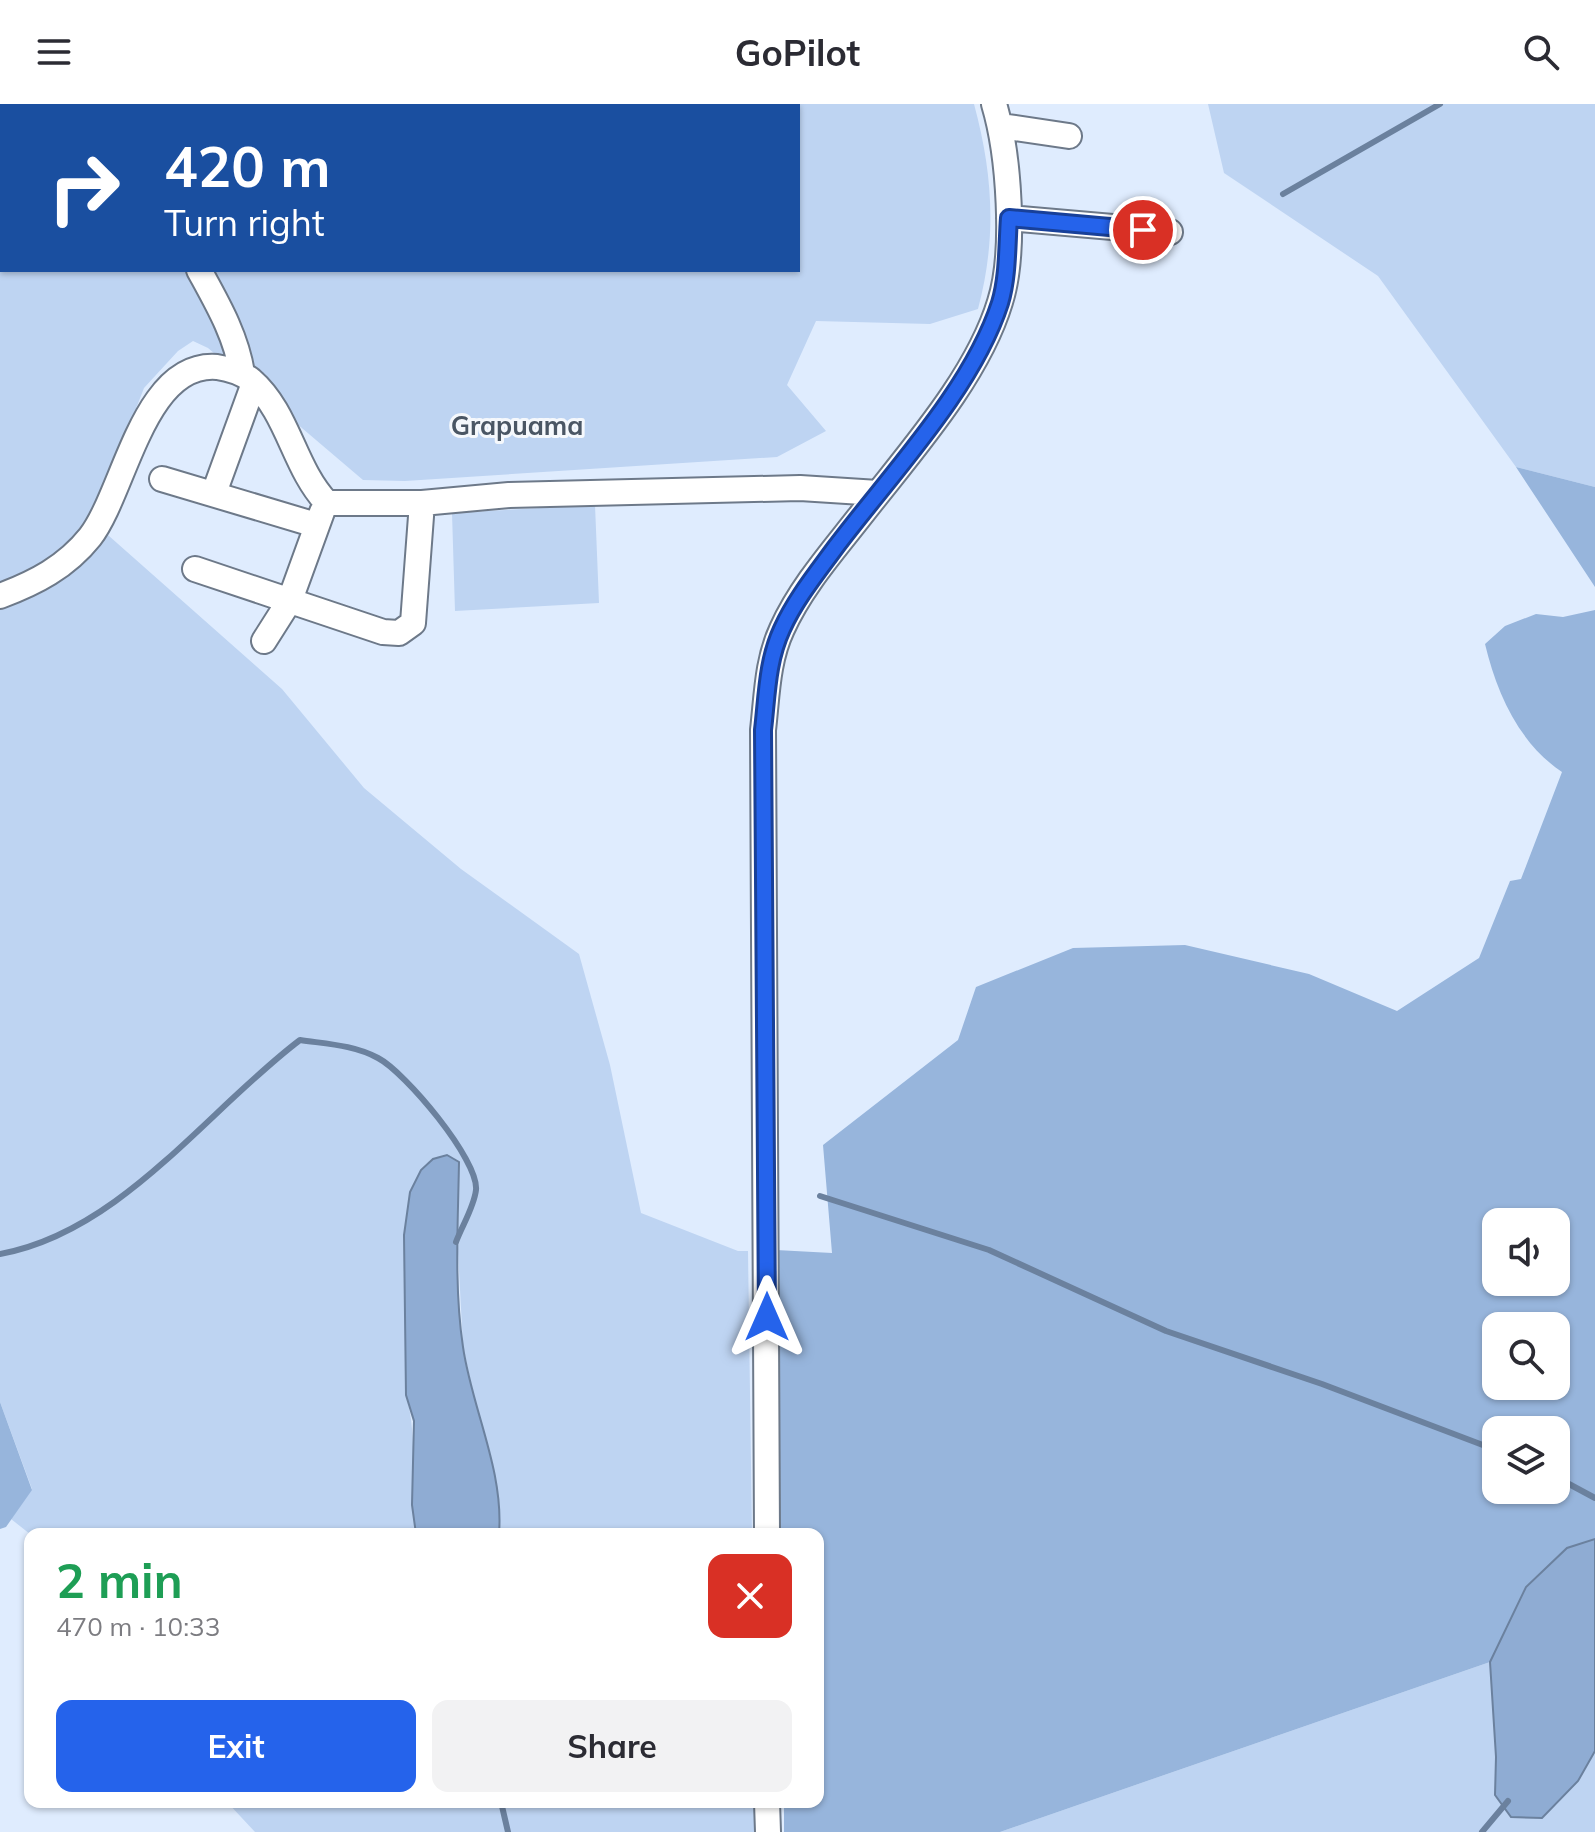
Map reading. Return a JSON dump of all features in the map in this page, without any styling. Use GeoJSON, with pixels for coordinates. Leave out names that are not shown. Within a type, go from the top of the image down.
{"type":"FeatureCollection","features":[{"type":"Feature","properties":{"kind":"street"},"geometry":{"type":"LineString","coordinates":[[767,1528],[763,730],[770,667],[781,630],[806,588],[957,387],[1001,301],[1009,218],[1006,155],[997,115],[1069,136]]}},
{"type":"Feature","properties":{"kind":"street"},"geometry":{"type":"LineString","coordinates":[[1009,218],[1170,232]]}},
{"type":"Feature","properties":{"kind":"street"},"geometry":{"type":"LineString","coordinates":[[200,272],[228,325],[248,378],[277,411],[308,477],[327,503]]}},
{"type":"Feature","properties":{"kind":"street"},"geometry":{"type":"LineString","coordinates":[[0,596],[36,582],[65,562],[89,538],[109,508],[129,451],[148,416],[178,379],[195,369],[212,367],[248,378]]}},
{"type":"Feature","properties":{"kind":"street"},"geometry":{"type":"LineString","coordinates":[[214,493],[248,378]]}},
{"type":"Feature","properties":{"kind":"street"},"geometry":{"type":"LineString","coordinates":[[162,479],[316,525]]}},
{"type":"Feature","properties":{"kind":"street"},"geometry":{"type":"LineString","coordinates":[[327,503],[422,503],[509,495],[785,489],[878,493]]}},
{"type":"Feature","properties":{"kind":"street"},"geometry":{"type":"LineString","coordinates":[[264,641],[290,600],[316,525],[327,503]]}},
{"type":"Feature","properties":{"kind":"street"},"geometry":{"type":"LineString","coordinates":[[195,569],[383,632],[399,633],[413,623],[422,503]]}},
{"type":"Feature","properties":{"kind":"street"},"geometry":{"type":"LineString","coordinates":[[767,1808],[768,1832]]}},
{"type":"Feature","properties":{"kind":"shaded area"},"geometry":{"type":"Polygon","coordinates":[[[800,104],[974,104],[989,181],[990,206],[988,257],[978,309],[930,324],[816,321],[787,385],[826,431],[777,457],[405,481],[363,480],[208,348],[193,341],[178,351],[144,388],[114,465],[100,528],[282,689],[364,788],[461,869],[579,954],[610,1065],[641,1213],[738,1251],[748,1251],[752,1528],[499,1528],[500,1515],[463,1346],[458,1252],[459,1162],[432,1159],[421,1170],[410,1192],[406,1395],[412,1429],[415,1528],[24,1529],[11,1519],[32,1489],[0,1402],[0,272],[800,272],[800,104]]]}},
{"type":"Feature","properties":{"kind":"shaded area"},"geometry":{"type":"Polygon","coordinates":[[[1208,104],[1595,104],[1595,487],[1516,467],[1378,276],[1224,173],[1208,104]]]}},
{"type":"Feature","properties":{"kind":"shaded area"},"geometry":{"type":"Polygon","coordinates":[[[1516,467],[1595,487],[1595,587],[1516,467]]]}},
{"type":"Feature","properties":{"kind":"shaded area"},"geometry":{"type":"Polygon","coordinates":[[[595,505],[599,603],[455,611],[452,513],[595,505]]]}},
{"type":"Feature","properties":{"kind":"shaded area"},"geometry":{"type":"Polygon","coordinates":[[[1595,610],[1595,1539],[1567,1548],[1526,1587],[1490,1662],[1000,1832],[784,1832],[784,1808],[824,1808],[824,1528],[780,1528],[776,1250],[832,1253],[823,1145],[958,1040],[976,987],[1073,948],[1185,945],[1309,974],[1397,1011],[1479,958],[1510,881],[1521,879],[1562,772],[1534,747],[1503,699],[1485,644],[1505,626],[1536,614],[1563,617],[1595,610]]]}},
{"type":"Feature","properties":{"kind":"shaded area"},"geometry":{"type":"Polygon","coordinates":[[[447,1155],[459,1162],[457,1255],[460,1324],[467,1370],[497,1486],[499,1528],[415,1528],[412,1505],[414,1421],[406,1395],[404,1235],[410,1192],[421,1170],[433,1159],[447,1155]]]}},
{"type":"Feature","properties":{"kind":"shaded area"},"geometry":{"type":"Polygon","coordinates":[[[0,1402],[32,1490],[6,1527],[0,1529],[0,1402]]]}},
{"type":"Feature","properties":{"kind":"shaded area"},"geometry":{"type":"Polygon","coordinates":[[[1595,1539],[1595,1751],[1578,1781],[1542,1818],[1511,1817],[1495,1795],[1496,1757],[1490,1662],[1526,1587],[1567,1548],[1595,1539]]]}},
{"type":"Feature","properties":{"kind":"shaded area"},"geometry":{"type":"Polygon","coordinates":[[[1490,1662],[1496,1757],[1495,1795],[1578,1781],[1595,1751],[1595,1832],[1000,1832],[1490,1662]]]}},
{"type":"Feature","properties":{"kind":"shaded area"},"geometry":{"type":"Polygon","coordinates":[[[233,1808],[756,1808],[756,1832],[255,1832],[233,1808]]]}},
{"type":"Feature","properties":{"kind":"waterway"},"geometry":{"type":"LineString","coordinates":[[1283,194],[1440,104]]}},
{"type":"Feature","properties":{"kind":"waterway"},"geometry":{"type":"LineString","coordinates":[[0,1254],[44,1241],[85,1221],[123,1195],[300,1040],[350,1048],[378,1058],[405,1080],[438,1118],[474,1176],[475,1196],[456,1242]]}},
{"type":"Feature","properties":{"kind":"waterway"},"geometry":{"type":"LineString","coordinates":[[820,1196],[989,1250],[1166,1331],[1322,1384],[1482,1445]]}},
{"type":"Feature","properties":{"kind":"waterway"},"geometry":{"type":"LineString","coordinates":[[1570,1485],[1595,1498]]}},
{"type":"Feature","properties":{"kind":"waterway"},"geometry":{"type":"LineString","coordinates":[[1482,1832],[1508,1801]]}},
{"type":"Feature","properties":{"kind":"waterway"},"geometry":{"type":"LineString","coordinates":[[502,1808],[508,1832]]}},
{"type":"Feature","properties":{"kind":"district","name":"Grapuama"},"geometry":{"type":"Point","coordinates":[517,426]}},
{"type":"Feature","properties":{"kind":"route"},"geometry":{"type":"LineString","coordinates":[[767,1317],[763,730],[770,667],[781,630],[806,588],[957,387],[981,345],[1001,301],[1009,218],[1143,230]]}}]}
